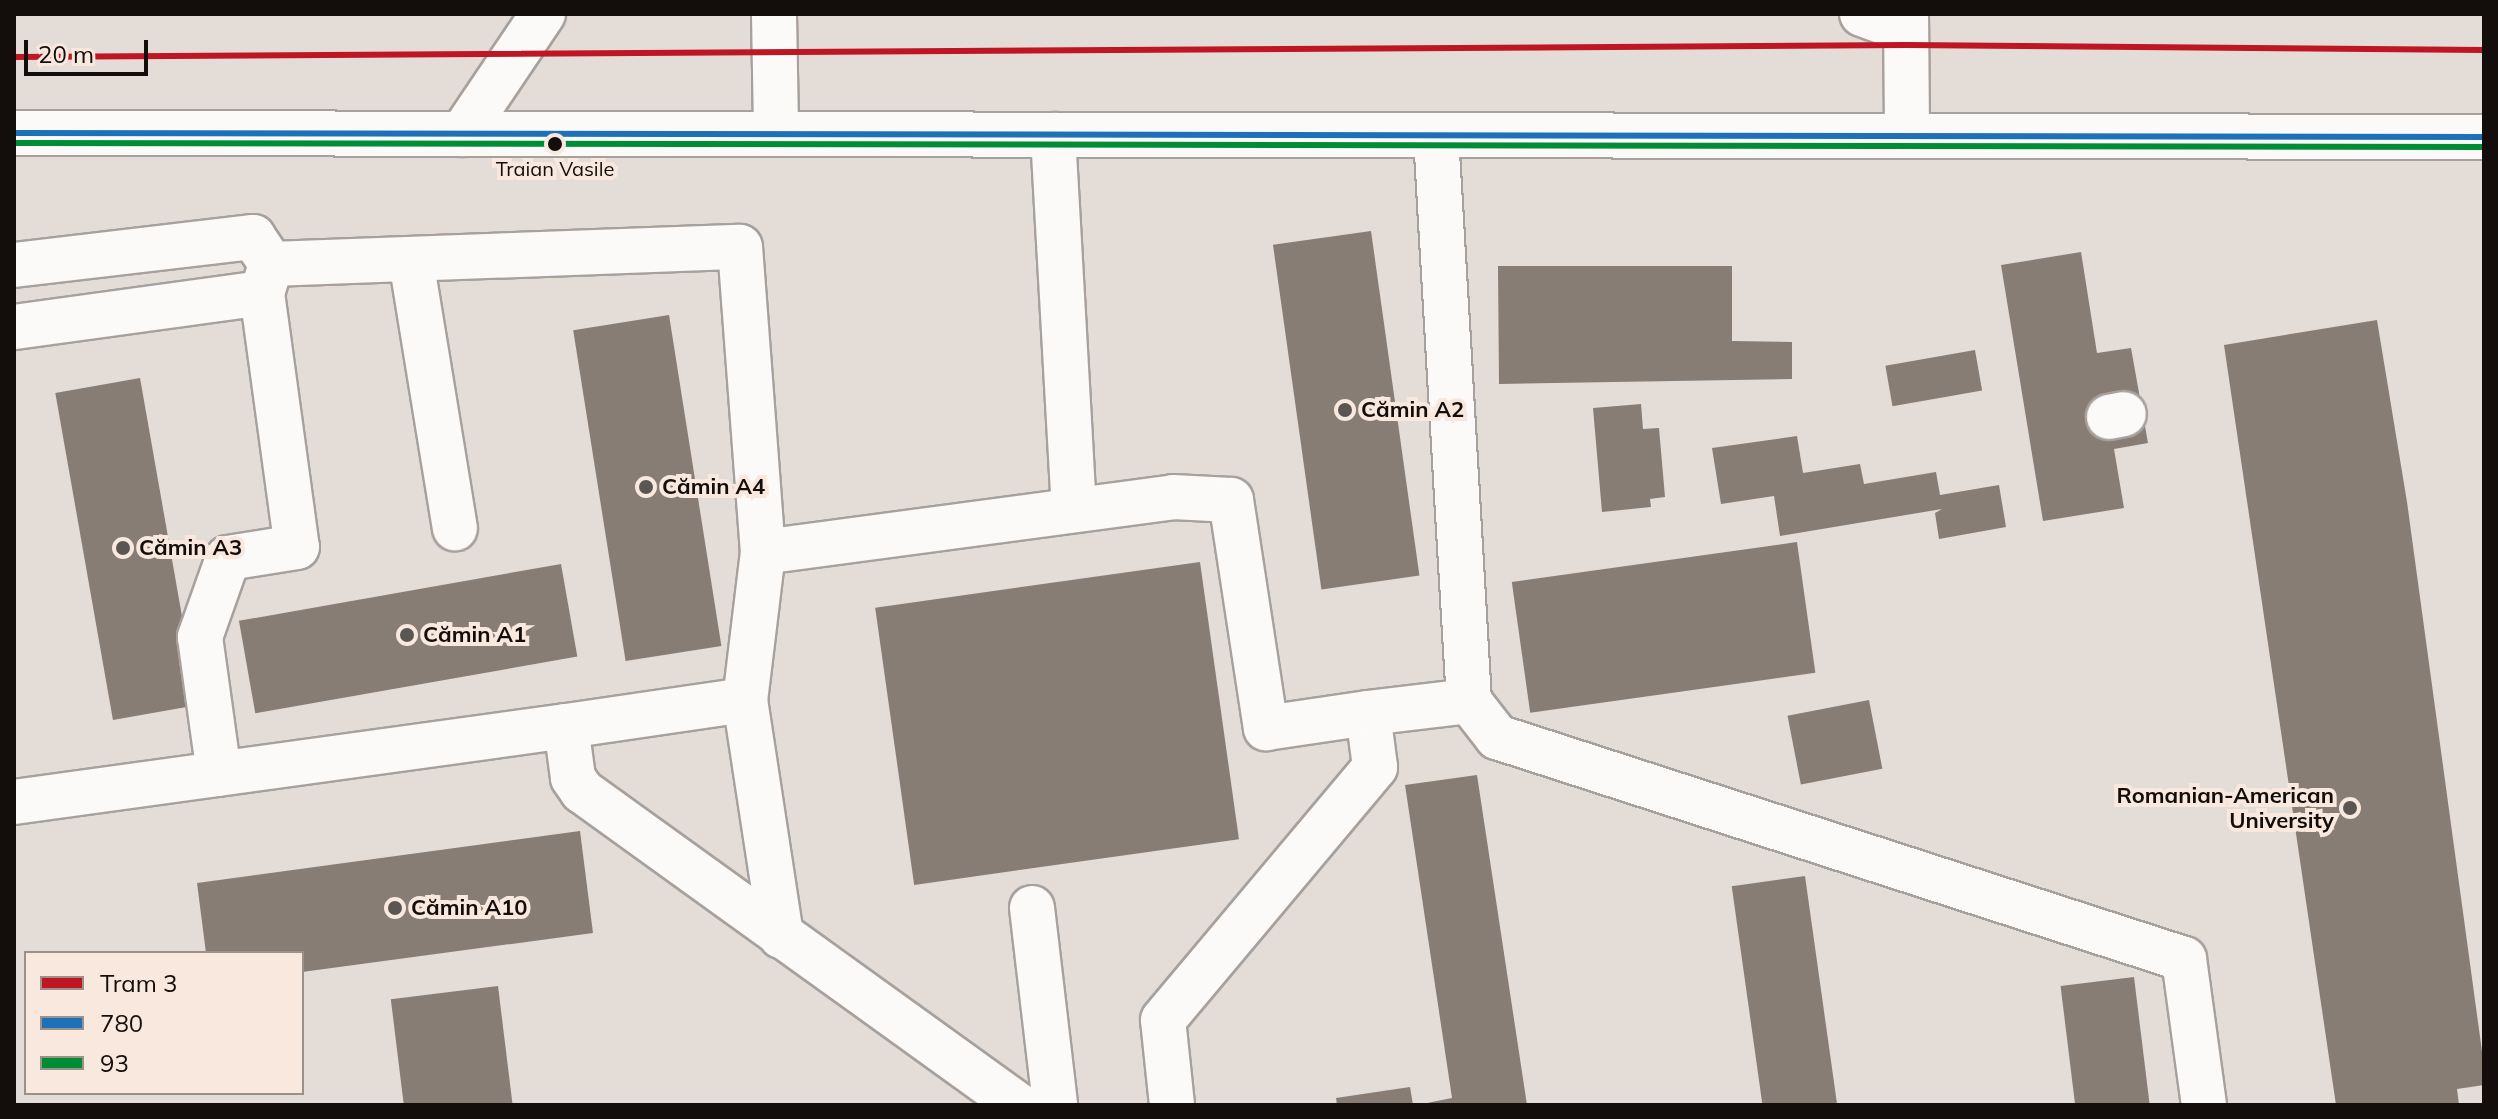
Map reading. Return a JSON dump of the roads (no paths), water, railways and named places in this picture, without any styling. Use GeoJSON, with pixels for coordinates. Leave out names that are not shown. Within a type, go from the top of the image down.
{"type":"FeatureCollection","features":[{"type":"Feature","properties":{"kind":"street"},"geometry":{"type":"LineString","coordinates":[[462,134],[543,14]]}},
{"type":"Feature","properties":{"kind":"street"},"geometry":{"type":"LineString","coordinates":[[774,14],[776,134]]}},
{"type":"Feature","properties":{"kind":"street"},"geometry":{"type":"LineString","coordinates":[[1862,14],[1906,22],[1907,136]]}},
{"type":"Feature","properties":{"kind":"street"},"geometry":{"type":"LineString","coordinates":[[14,133],[2484,137]]}},
{"type":"Feature","properties":{"kind":"street"},"geometry":{"type":"LineString","coordinates":[[1053,135],[1074,508]]}},
{"type":"Feature","properties":{"kind":"street"},"geometry":{"type":"LineString","coordinates":[[1436,135],[1469,701],[1497,737],[2184,959],[2204,1105]]}},
{"type":"Feature","properties":{"kind":"street"},"geometry":{"type":"LineString","coordinates":[[14,265],[253,237],[266,279],[297,547],[228,558],[200,637],[219,774]]}},
{"type":"Feature","properties":{"kind":"street"},"geometry":{"type":"LineString","coordinates":[[14,327],[266,279],[411,260],[740,247],[763,552],[745,700],[781,936]]}},
{"type":"Feature","properties":{"kind":"street"},"geometry":{"type":"LineString","coordinates":[[411,260],[455,528]]}},
{"type":"Feature","properties":{"kind":"street"},"geometry":{"type":"LineString","coordinates":[[763,552],[1173,497],[1231,500],[1266,728],[1469,701]]}},
{"type":"Feature","properties":{"kind":"street"},"geometry":{"type":"LineString","coordinates":[[14,802],[745,700]]}},
{"type":"Feature","properties":{"kind":"street"},"geometry":{"type":"LineString","coordinates":[[1172,1105],[1163,1020],[1375,767],[1368,713]]}},
{"type":"Feature","properties":{"kind":"street"},"geometry":{"type":"LineString","coordinates":[[566,726],[573,778],[582,791],[1018,1105]]}},
{"type":"Feature","properties":{"kind":"street"},"geometry":{"type":"LineString","coordinates":[[1032,908],[1055,1105]]}},
{"type":"Feature","properties":{"kind":"tram line","name":"3"},"geometry":{"type":"LineString","coordinates":[[14,57],[1906,45],[2484,50]]}},
{"type":"Feature","properties":{"kind":"place","name":"Traian Vasile"},"geometry":{"type":"Point","coordinates":[555,144]}},
{"type":"Feature","properties":{"kind":"place","name":"Cămin A2"},"geometry":{"type":"Point","coordinates":[1345,410]}},
{"type":"Feature","properties":{"kind":"place","name":"Cămin A4"},"geometry":{"type":"Point","coordinates":[646,487]}},
{"type":"Feature","properties":{"kind":"place","name":"Cămin A3"},"geometry":{"type":"Point","coordinates":[123,548]}},
{"type":"Feature","properties":{"kind":"place","name":"Cămin A1"},"geometry":{"type":"Point","coordinates":[407,635]}},
{"type":"Feature","properties":{"kind":"place","name":"Romanian-American University"},"geometry":{"type":"Point","coordinates":[2350,808]}},
{"type":"Feature","properties":{"kind":"place","name":"Cămin A10"},"geometry":{"type":"Point","coordinates":[395,908]}}]}
